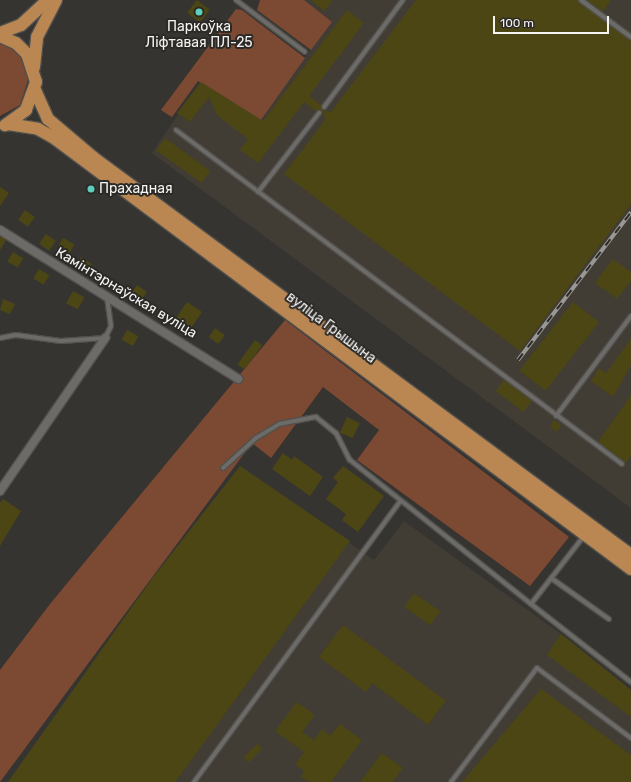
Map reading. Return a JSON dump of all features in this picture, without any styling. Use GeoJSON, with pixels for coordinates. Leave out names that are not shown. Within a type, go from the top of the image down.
{"type":"FeatureCollection","features":[{"type":"Feature","properties":{"kind":"main road"},"geometry":{"type":"LineString","coordinates":[[0,35],[21,25],[48,0]]}},
{"type":"Feature","properties":{"kind":"main road"},"geometry":{"type":"LineString","coordinates":[[4,125],[26,110],[36,90],[34,67],[37,37],[56,0]]}},
{"type":"Feature","properties":{"kind":"main road"},"geometry":{"type":"LineString","coordinates":[[0,35],[22,48],[34,67]]}},
{"type":"Feature","properties":{"kind":"main road","name":"вуліца Грышына"},"geometry":{"type":"LineString","coordinates":[[36,90],[48,119],[94,158],[588,531],[631,569]]}},
{"type":"Feature","properties":{"kind":"main road","name":"вуліца Грышына"},"geometry":{"type":"LineString","coordinates":[[4,125],[38,129],[54,138],[588,531],[631,555]]}},
{"type":"Feature","properties":{"kind":"street","name":"Камінтэрнаўская вуліца"},"geometry":{"type":"LineString","coordinates":[[0,230],[107,298],[147,319],[238,379]]}},
{"type":"Feature","properties":{"kind":"street"},"geometry":{"type":"LineString","coordinates":[[0,491],[105,338]]}},
{"type":"Feature","properties":{"kind":"lane"},"geometry":{"type":"LineString","coordinates":[[236,0],[305,52]]}},
{"type":"Feature","properties":{"kind":"lane"},"geometry":{"type":"LineString","coordinates":[[324,107],[403,0]]}},
{"type":"Feature","properties":{"kind":"lane"},"geometry":{"type":"LineString","coordinates":[[581,0],[631,37]]}},
{"type":"Feature","properties":{"kind":"lane"},"geometry":{"type":"LineString","coordinates":[[258,192],[319,113]]}},
{"type":"Feature","properties":{"kind":"lane"},"geometry":{"type":"LineString","coordinates":[[176,130],[622,464]]}},
{"type":"Feature","properties":{"kind":"lane"},"geometry":{"type":"LineString","coordinates":[[0,338],[16,335],[61,341],[105,338],[111,326],[107,298]]}},
{"type":"Feature","properties":{"kind":"lane"},"geometry":{"type":"LineString","coordinates":[[556,416],[631,316]]}},
{"type":"Feature","properties":{"kind":"lane"},"geometry":{"type":"LineString","coordinates":[[223,468],[256,438],[279,424],[316,417],[336,433],[350,460],[400,502],[631,682]]}},
{"type":"Feature","properties":{"kind":"lane"},"geometry":{"type":"LineString","coordinates":[[194,782],[400,502]]}},
{"type":"Feature","properties":{"kind":"lane"},"geometry":{"type":"LineString","coordinates":[[531,604],[588,531]]}},
{"type":"Feature","properties":{"kind":"lane"},"geometry":{"type":"LineString","coordinates":[[551,578],[609,619]]}},
{"type":"Feature","properties":{"kind":"lane"},"geometry":{"type":"LineString","coordinates":[[451,782],[537,668],[631,738]]}},
{"type":"Feature","properties":{"kind":"shaded area"},"geometry":{"type":"Polygon","coordinates":[[[260,0],[304,0],[332,22],[311,50],[257,10],[260,0]]]}},
{"type":"Feature","properties":{"kind":"shaded area"},"geometry":{"type":"Polygon","coordinates":[[[295,0],[631,0],[631,508],[152,153],[208,70],[261,115],[328,27],[295,0]]]}},
{"type":"Feature","properties":{"kind":"shaded area"},"geometry":{"type":"Polygon","coordinates":[[[236,9],[242,10],[305,58],[258,124],[198,81],[172,117],[161,110],[236,9]]]}},
{"type":"Feature","properties":{"kind":"shaded area"},"geometry":{"type":"Polygon","coordinates":[[[0,40],[22,55],[28,80],[20,105],[0,116],[0,40]]]}},
{"type":"Feature","properties":{"kind":"shaded area"},"geometry":{"type":"Polygon","coordinates":[[[285,320],[569,537],[530,586],[357,460],[379,430],[323,387],[271,458],[252,443],[0,782],[0,670],[50,604],[285,320]]]}},
{"type":"Feature","properties":{"kind":"shaded area"},"geometry":{"type":"Polygon","coordinates":[[[240,466],[374,560],[404,521],[561,634],[631,690],[631,782],[9,782],[240,466]]]}},
{"type":"Feature","properties":{"kind":"building","name":"Паркоўка Ліфтавая ПЛ-25"},"geometry":{"type":"Polygon","coordinates":[[[197,0],[210,10],[200,22],[187,13],[197,0]]]}},
{"type":"Feature","properties":{"kind":"building"},"geometry":{"type":"Polygon","coordinates":[[[311,0],[333,0],[324,11],[311,0]]]}},
{"type":"Feature","properties":{"kind":"building"},"geometry":{"type":"Polygon","coordinates":[[[416,0],[578,0],[631,40],[631,204],[520,351],[284,174],[326,119],[321,110],[316,111],[304,102],[258,163],[240,150],[248,139],[217,115],[209,97],[190,122],[177,113],[201,82],[263,121],[347,10],[364,23],[309,96],[321,105],[322,110],[331,112],[416,0]]]}},
{"type":"Feature","properties":{"kind":"building"},"geometry":{"type":"Polygon","coordinates":[[[587,0],[611,0],[603,12],[587,0]]]}},
{"type":"Feature","properties":{"kind":"building"},"geometry":{"type":"Polygon","coordinates":[[[165,138],[210,171],[201,183],[156,150],[165,138]]]}},
{"type":"Feature","properties":{"kind":"building"},"geometry":{"type":"Polygon","coordinates":[[[0,187],[9,193],[0,206],[0,187]]]}},
{"type":"Feature","properties":{"kind":"building"},"geometry":{"type":"Polygon","coordinates":[[[25,210],[35,217],[28,227],[18,220],[25,210]]]}},
{"type":"Feature","properties":{"kind":"building"},"geometry":{"type":"Polygon","coordinates":[[[46,234],[56,241],[49,251],[39,244],[46,234]]]}},
{"type":"Feature","properties":{"kind":"building"},"geometry":{"type":"Polygon","coordinates":[[[0,236],[6,240],[0,250],[0,236]]]}},
{"type":"Feature","properties":{"kind":"building"},"geometry":{"type":"Polygon","coordinates":[[[63,238],[74,244],[69,254],[58,248],[63,238]]]}},
{"type":"Feature","properties":{"kind":"building"},"geometry":{"type":"Polygon","coordinates":[[[13,252],[23,258],[18,268],[7,261],[13,252]]]}},
{"type":"Feature","properties":{"kind":"building"},"geometry":{"type":"Polygon","coordinates":[[[81,257],[92,264],[86,274],[75,267],[81,257]]]}},
{"type":"Feature","properties":{"kind":"building"},"geometry":{"type":"Polygon","coordinates":[[[613,259],[631,272],[631,281],[617,299],[595,283],[613,259]]]}},
{"type":"Feature","properties":{"kind":"building"},"geometry":{"type":"Polygon","coordinates":[[[39,269],[49,275],[44,285],[33,278],[39,269]]]}},
{"type":"Feature","properties":{"kind":"building"},"geometry":{"type":"Polygon","coordinates":[[[137,285],[147,292],[140,302],[130,295],[137,285]]]}},
{"type":"Feature","properties":{"kind":"building"},"geometry":{"type":"Polygon","coordinates":[[[73,291],[84,297],[78,310],[66,303],[73,291]]]}},
{"type":"Feature","properties":{"kind":"building"},"geometry":{"type":"Polygon","coordinates":[[[3,299],[15,304],[10,314],[0,310],[3,299]]]}},
{"type":"Feature","properties":{"kind":"building"},"geometry":{"type":"Polygon","coordinates":[[[187,302],[202,312],[190,330],[175,320],[187,302]]]}},
{"type":"Feature","properties":{"kind":"building"},"geometry":{"type":"Polygon","coordinates":[[[573,302],[599,322],[545,391],[519,371],[573,302]]]}},
{"type":"Feature","properties":{"kind":"building"},"geometry":{"type":"Polygon","coordinates":[[[215,328],[225,335],[219,344],[209,337],[215,328]]]}},
{"type":"Feature","properties":{"kind":"building"},"geometry":{"type":"Polygon","coordinates":[[[127,330],[138,336],[133,346],[122,340],[127,330]]]}},
{"type":"Feature","properties":{"kind":"building"},"geometry":{"type":"Polygon","coordinates":[[[631,339],[631,365],[613,397],[591,381],[599,368],[606,373],[631,339]]]}},
{"type":"Feature","properties":{"kind":"building"},"geometry":{"type":"Polygon","coordinates":[[[255,340],[262,345],[245,370],[237,364],[255,340]]]}},
{"type":"Feature","properties":{"kind":"building"},"geometry":{"type":"Polygon","coordinates":[[[504,380],[532,401],[524,412],[496,391],[504,380]]]}},
{"type":"Feature","properties":{"kind":"building"},"geometry":{"type":"Polygon","coordinates":[[[631,395],[631,456],[625,464],[598,442],[631,395]]]}},
{"type":"Feature","properties":{"kind":"building"},"geometry":{"type":"Polygon","coordinates":[[[347,417],[360,423],[353,438],[340,432],[347,417]]]}},
{"type":"Feature","properties":{"kind":"building"},"geometry":{"type":"Polygon","coordinates":[[[554,420],[561,425],[557,432],[550,427],[554,420]]]}},
{"type":"Feature","properties":{"kind":"building"},"geometry":{"type":"Polygon","coordinates":[[[283,453],[292,460],[294,456],[323,477],[310,496],[272,469],[283,453]]]}},
{"type":"Feature","properties":{"kind":"building"},"geometry":{"type":"Polygon","coordinates":[[[240,466],[350,541],[185,769],[175,782],[8,782],[151,580],[240,466]]]}},
{"type":"Feature","properties":{"kind":"building"},"geometry":{"type":"Polygon","coordinates":[[[343,466],[384,496],[358,532],[342,520],[346,514],[326,499],[338,482],[333,478],[343,466]]]}},
{"type":"Feature","properties":{"kind":"building"},"geometry":{"type":"Polygon","coordinates":[[[3,499],[21,511],[0,546],[0,503],[3,499]]]}},
{"type":"Feature","properties":{"kind":"building"},"geometry":{"type":"Polygon","coordinates":[[[414,593],[440,611],[430,625],[404,607],[414,593]]]}},
{"type":"Feature","properties":{"kind":"building"},"geometry":{"type":"Polygon","coordinates":[[[343,625],[446,701],[428,725],[372,683],[366,692],[319,657],[343,625]]]}},
{"type":"Feature","properties":{"kind":"building"},"geometry":{"type":"Polygon","coordinates":[[[561,634],[631,690],[631,717],[547,655],[561,634]]]}},
{"type":"Feature","properties":{"kind":"building"},"geometry":{"type":"Polygon","coordinates":[[[541,689],[631,755],[631,782],[462,782],[541,689]]]}},
{"type":"Feature","properties":{"kind":"building"},"geometry":{"type":"Polygon","coordinates":[[[297,702],[315,715],[302,732],[314,740],[322,729],[330,736],[340,724],[362,740],[331,782],[309,782],[301,777],[304,771],[295,764],[304,752],[275,731],[297,702]]]}},
{"type":"Feature","properties":{"kind":"building"},"geometry":{"type":"Polygon","coordinates":[[[257,744],[262,749],[249,762],[244,757],[257,744]]]}},
{"type":"Feature","properties":{"kind":"building"},"geometry":{"type":"Polygon","coordinates":[[[382,753],[403,768],[393,782],[360,782],[382,753]]]}},
{"type":"Feature","properties":{"kind":"railway"},"geometry":{"type":"LineString","coordinates":[[518,360],[631,212]]}},
{"type":"Feature","properties":{"kind":"place","name":"Паркоўка Ліфтавая ПЛ-25"},"geometry":{"type":"Point","coordinates":[199,12]}},
{"type":"Feature","properties":{"kind":"place","name":"Прахадная"},"geometry":{"type":"Point","coordinates":[91,189]}}]}
